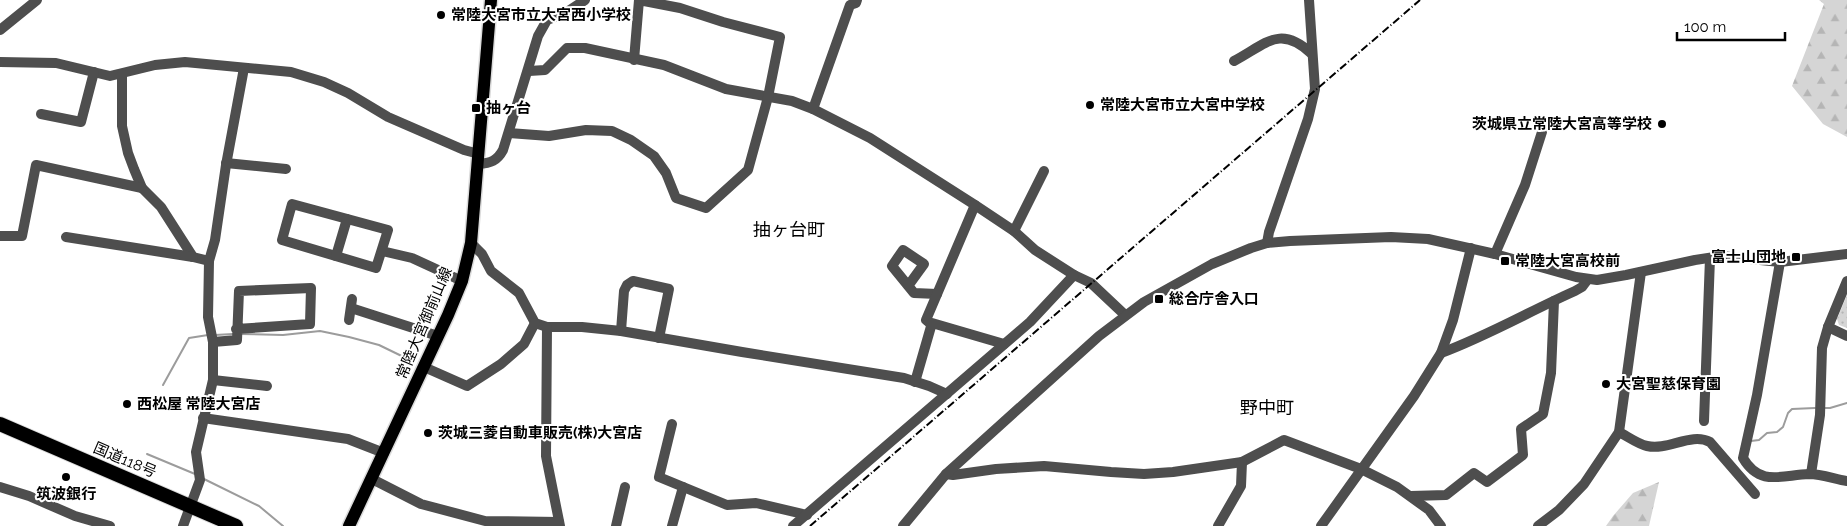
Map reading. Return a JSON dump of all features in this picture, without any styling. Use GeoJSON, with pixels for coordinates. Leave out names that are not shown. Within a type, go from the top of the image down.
{"type":"FeatureCollection","features":[{"type":"Feature","properties":{"kind":"highway","name":"国道118号"},"geometry":{"type":"LineString","coordinates":[[0,424],[187,516],[236,526]]}},
{"type":"Feature","properties":{"kind":"highway","name":"国道118号"},"geometry":{"type":"LineString","coordinates":[[0,435],[213,526]]}},
{"type":"Feature","properties":{"kind":"main road","name":"常陸大宮御前山線"},"geometry":{"type":"LineString","coordinates":[[349,526],[462,282],[471,243],[491,0]]}},
{"type":"Feature","properties":{"kind":"street"},"geometry":{"type":"LineString","coordinates":[[0,30],[37,0]]}},
{"type":"Feature","properties":{"kind":"street"},"geometry":{"type":"LineString","coordinates":[[0,62],[56,63],[110,76],[155,64],[185,62],[291,72],[324,82],[348,93],[388,117],[464,150],[488,164],[499,157],[509,133],[538,36],[547,20],[567,12],[584,0]]}},
{"type":"Feature","properties":{"kind":"street"},"geometry":{"type":"LineString","coordinates":[[509,133],[549,136],[586,130],[612,131],[631,140],[654,156],[666,173],[676,198],[706,208],[748,170],[768,97],[780,37],[680,8],[639,0],[634,60]]}},
{"type":"Feature","properties":{"kind":"street"},"geometry":{"type":"LineString","coordinates":[[1267,244],[1269,232],[1316,89],[1309,0]]}},
{"type":"Feature","properties":{"kind":"street"},"geometry":{"type":"LineString","coordinates":[[813,109],[851,2]]}},
{"type":"Feature","properties":{"kind":"street"},"geometry":{"type":"LineString","coordinates":[[1234,61],[1282,37],[1298,43],[1312,54]]}},
{"type":"Feature","properties":{"kind":"street"},"geometry":{"type":"LineString","coordinates":[[529,71],[545,70],[567,48],[585,48],[664,66],[726,88],[792,101],[813,109],[870,138],[975,205],[1014,231],[1035,250],[1074,275],[1091,283],[1125,315]]}},
{"type":"Feature","properties":{"kind":"street"},"geometry":{"type":"LineString","coordinates":[[187,516],[200,480],[196,452],[213,380],[213,342],[208,318],[208,261],[216,240],[226,163],[244,68]]}},
{"type":"Feature","properties":{"kind":"street"},"geometry":{"type":"LineString","coordinates":[[41,114],[81,122],[94,72]]}},
{"type":"Feature","properties":{"kind":"street"},"geometry":{"type":"LineString","coordinates":[[122,74],[122,126],[128,153],[142,188],[162,207],[193,257]]}},
{"type":"Feature","properties":{"kind":"street"},"geometry":{"type":"LineString","coordinates":[[1495,254],[1525,185],[1542,132]]}},
{"type":"Feature","properties":{"kind":"street"},"geometry":{"type":"LineString","coordinates":[[226,163],[286,169]]}},
{"type":"Feature","properties":{"kind":"street"},"geometry":{"type":"LineString","coordinates":[[0,236],[22,236],[36,165],[142,188]]}},
{"type":"Feature","properties":{"kind":"street"},"geometry":{"type":"LineString","coordinates":[[1014,231],[1044,171]]}},
{"type":"Feature","properties":{"kind":"street"},"geometry":{"type":"LineString","coordinates":[[292,204],[388,230],[382,251],[376,268],[282,240],[292,204]]}},
{"type":"Feature","properties":{"kind":"street"},"geometry":{"type":"LineString","coordinates":[[932,325],[926,320],[975,205]]}},
{"type":"Feature","properties":{"kind":"street"},"geometry":{"type":"LineString","coordinates":[[336,256],[347,219]]}},
{"type":"Feature","properties":{"kind":"street"},"geometry":{"type":"LineString","coordinates":[[66,237],[208,261]]}},
{"type":"Feature","properties":{"kind":"street"},"geometry":{"type":"LineString","coordinates":[[903,526],[946,474],[1099,336],[1125,315],[1161,292],[1212,264],[1251,248],[1267,244],[1306,240],[1428,239],[1495,254],[1588,279],[1602,279],[1710,258],[1734,257],[1780,262],[1847,254]]}},
{"type":"Feature","properties":{"kind":"street"},"geometry":{"type":"LineString","coordinates":[[471,243],[482,254],[491,271],[518,293],[535,323],[547,327],[582,327],[620,331],[915,382],[947,394]]}},
{"type":"Feature","properties":{"kind":"street"},"geometry":{"type":"LineString","coordinates":[[1321,526],[1414,396],[1441,353],[1452,320],[1471,248]]}},
{"type":"Feature","properties":{"kind":"street"},"geometry":{"type":"LineString","coordinates":[[382,251],[412,258],[462,282]]}},
{"type":"Feature","properties":{"kind":"street"},"geometry":{"type":"LineString","coordinates":[[1704,421],[1710,258]]}},
{"type":"Feature","properties":{"kind":"street"},"geometry":{"type":"LineString","coordinates":[[1780,262],[1757,395],[1743,458],[1750,470],[1768,478],[1811,474],[1847,481]]}},
{"type":"Feature","properties":{"kind":"street"},"geometry":{"type":"LineString","coordinates":[[1538,526],[1560,510],[1584,484],[1619,432],[1641,272]]}},
{"type":"Feature","properties":{"kind":"street"},"geometry":{"type":"LineString","coordinates":[[793,526],[1030,322],[1074,275]]}},
{"type":"Feature","properties":{"kind":"street"},"geometry":{"type":"LineString","coordinates":[[1441,353],[1471,342],[1575,291],[1582,287],[1588,279]]}},
{"type":"Feature","properties":{"kind":"street"},"geometry":{"type":"LineString","coordinates":[[620,331],[624,291],[627,285],[633,281],[669,289],[659,338]]}},
{"type":"Feature","properties":{"kind":"street"},"geometry":{"type":"LineString","coordinates":[[1811,474],[1820,414],[1822,348],[1847,281]]}},
{"type":"Feature","properties":{"kind":"street"},"geometry":{"type":"LineString","coordinates":[[908,286],[914,293],[937,294]]}},
{"type":"Feature","properties":{"kind":"street"},"geometry":{"type":"LineString","coordinates":[[213,342],[236,340],[236,329],[239,291],[311,288],[310,324],[236,329]]}},
{"type":"Feature","properties":{"kind":"street"},"geometry":{"type":"LineString","coordinates":[[1411,496],[1446,495],[1474,472],[1486,482],[1523,455],[1521,429],[1543,414],[1551,373],[1554,301]]}},
{"type":"Feature","properties":{"kind":"street"},"geometry":{"type":"LineString","coordinates":[[349,320],[352,303],[438,336]]}},
{"type":"Feature","properties":{"kind":"street"},"geometry":{"type":"LineString","coordinates":[[424,367],[467,386],[501,364],[524,344],[535,323]]}},
{"type":"Feature","properties":{"kind":"street"},"geometry":{"type":"LineString","coordinates":[[932,325],[932,323],[1004,344]]}},
{"type":"Feature","properties":{"kind":"street"},"geometry":{"type":"LineString","coordinates":[[915,382],[932,325]]}},
{"type":"Feature","properties":{"kind":"street"},"geometry":{"type":"LineString","coordinates":[[372,479],[421,504],[485,521],[559,524],[546,456],[547,327]]}},
{"type":"Feature","properties":{"kind":"street"},"geometry":{"type":"LineString","coordinates":[[1828,328],[1847,336]]}},
{"type":"Feature","properties":{"kind":"street"},"geometry":{"type":"LineString","coordinates":[[213,380],[267,386]]}},
{"type":"Feature","properties":{"kind":"street"},"geometry":{"type":"LineString","coordinates":[[203,418],[348,439],[384,453]]}},
{"type":"Feature","properties":{"kind":"street"},"geometry":{"type":"LineString","coordinates":[[672,424],[659,477],[727,504],[756,503],[807,515]]}},
{"type":"Feature","properties":{"kind":"street"},"geometry":{"type":"LineString","coordinates":[[1619,432],[1647,446],[1666,447],[1696,439],[1710,442],[1755,494]]}},
{"type":"Feature","properties":{"kind":"street"},"geometry":{"type":"LineString","coordinates":[[946,474],[954,475],[996,469],[1044,466],[1144,474],[1173,472],[1242,462],[1284,440],[1360,469],[1396,487],[1429,510],[1441,526]]}},
{"type":"Feature","properties":{"kind":"street"},"geometry":{"type":"LineString","coordinates":[[1218,526],[1241,486],[1242,462]]}},
{"type":"Feature","properties":{"kind":"street"},"geometry":{"type":"LineString","coordinates":[[616,526],[625,486]]}},
{"type":"Feature","properties":{"kind":"street"},"geometry":{"type":"LineString","coordinates":[[0,487],[30,496],[74,521],[110,526]]}},
{"type":"Feature","properties":{"kind":"street"},"geometry":{"type":"LineString","coordinates":[[672,526],[683,487]]}},
{"type":"Feature","properties":{"kind":"green space"},"geometry":{"type":"Polygon","coordinates":[[[1819,0],[1847,0],[1847,137],[1823,124],[1792,86],[1824,4],[1819,0]]]}},
{"type":"Feature","properties":{"kind":"green space"},"geometry":{"type":"Polygon","coordinates":[[[1847,295],[1847,328],[1839,325],[1837,319],[1847,295]]]}},
{"type":"Feature","properties":{"kind":"green space"},"geometry":{"type":"Polygon","coordinates":[[[1659,482],[1649,526],[1606,526],[1633,493],[1659,482]]]}},
{"type":"Feature","properties":{"kind":"waterway"},"geometry":{"type":"LineString","coordinates":[[240,334],[283,335],[320,331],[379,345],[414,362]]}},
{"type":"Feature","properties":{"kind":"waterway"},"geometry":{"type":"LineString","coordinates":[[215,335],[233,334]]}},
{"type":"Feature","properties":{"kind":"waterway"},"geometry":{"type":"LineString","coordinates":[[163,385],[189,338],[208,335]]}},
{"type":"Feature","properties":{"kind":"waterway"},"geometry":{"type":"LineString","coordinates":[[1823,408],[1847,403]]}},
{"type":"Feature","properties":{"kind":"waterway"},"geometry":{"type":"LineString","coordinates":[[1751,441],[1759,440],[1767,433],[1777,432],[1783,427],[1788,413],[1792,409],[1815,408]]}},
{"type":"Feature","properties":{"kind":"waterway"},"geometry":{"type":"LineString","coordinates":[[147,454],[195,474]]}},
{"type":"Feature","properties":{"kind":"waterway"},"geometry":{"type":"LineString","coordinates":[[204,479],[259,506],[283,526]]}},
{"type":"Feature","properties":{"kind":"railway"},"geometry":{"type":"LineString","coordinates":[[810,526],[1420,0]]}},
{"type":"Feature","properties":{"kind":"place","name":"常陸大宮市立大宮西小学校"},"geometry":{"type":"Point","coordinates":[441,15]}},
{"type":"Feature","properties":{"kind":"place","name":"常陸大宮市立大宮中学校"},"geometry":{"type":"Point","coordinates":[1090,105]}},
{"type":"Feature","properties":{"kind":"place","name":"抽ヶ台"},"geometry":{"type":"Point","coordinates":[476,108]}},
{"type":"Feature","properties":{"kind":"place","name":"茨城県立常陸大宮高等学校"},"geometry":{"type":"Point","coordinates":[1662,124]}},
{"type":"Feature","properties":{"kind":"place","name":"富士山団地"},"geometry":{"type":"Point","coordinates":[1796,257]}},
{"type":"Feature","properties":{"kind":"place","name":"常陸大宮高校前"},"geometry":{"type":"Point","coordinates":[1505,261]}},
{"type":"Feature","properties":{"kind":"place","name":"総合庁舎入口"},"geometry":{"type":"Point","coordinates":[1159,299]}},
{"type":"Feature","properties":{"kind":"place","name":"大宮聖慈保育園"},"geometry":{"type":"Point","coordinates":[1606,384]}},
{"type":"Feature","properties":{"kind":"place","name":"西松屋 常陸大宮店"},"geometry":{"type":"Point","coordinates":[127,404]}},
{"type":"Feature","properties":{"kind":"place","name":"茨城三菱自動車販売(株)大宮店"},"geometry":{"type":"Point","coordinates":[428,433]}},
{"type":"Feature","properties":{"kind":"place","name":"筑波銀行"},"geometry":{"type":"Point","coordinates":[66,477]}},
{"type":"Feature","properties":{"kind":"district","name":"抽ヶ台町"},"geometry":{"type":"Point","coordinates":[789,230]}},
{"type":"Feature","properties":{"kind":"district","name":"野中町"},"geometry":{"type":"Point","coordinates":[1267,408]}}]}
